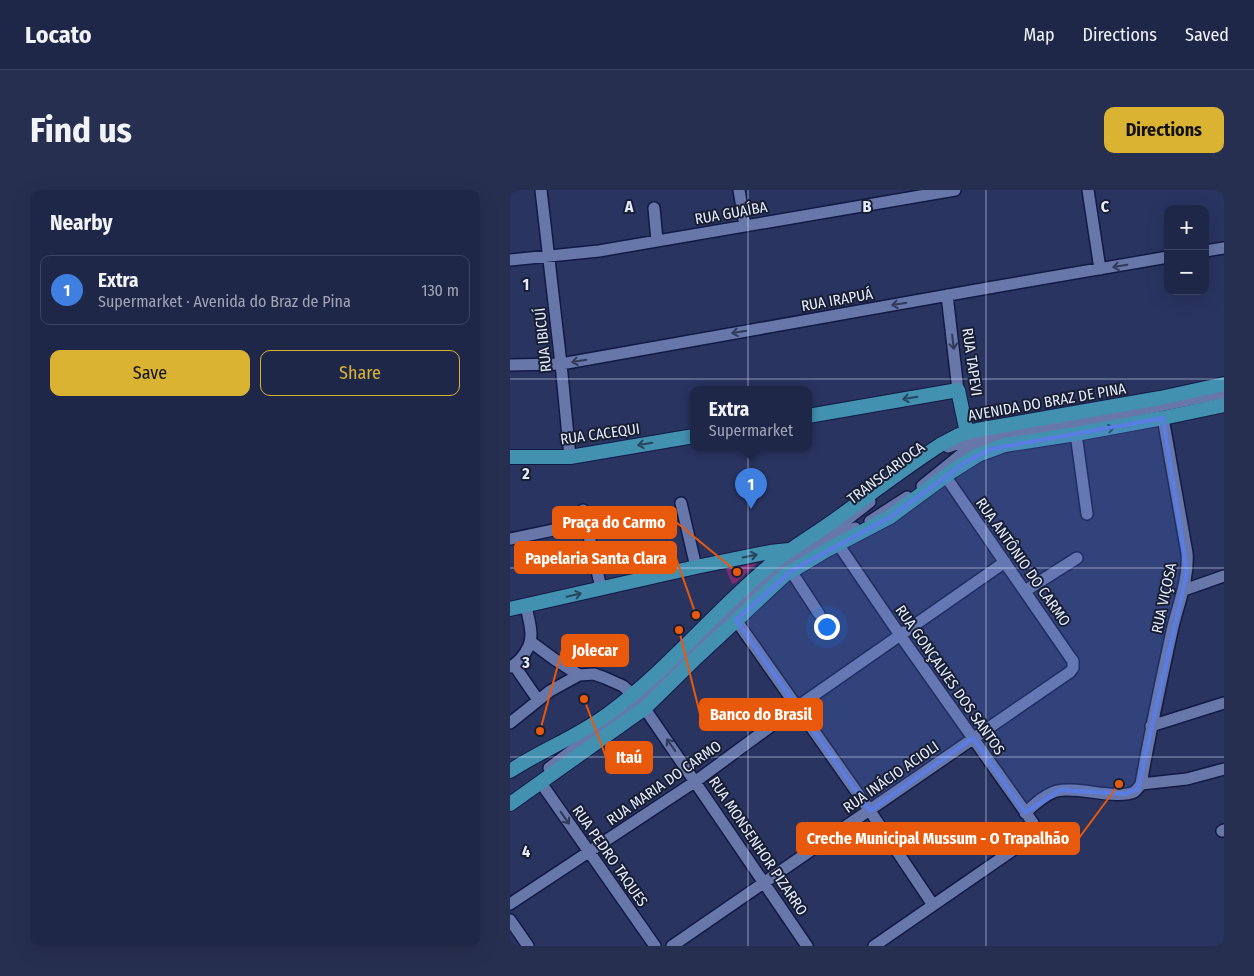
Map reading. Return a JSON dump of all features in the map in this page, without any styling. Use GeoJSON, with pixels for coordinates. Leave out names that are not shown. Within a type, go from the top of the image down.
{"type":"FeatureCollection","features":[{"type":"Feature","properties":{"kind":"main road","name":"AVENIDA DO BRAZ DE PINA"},"geometry":{"type":"LineString","coordinates":[[791,550],[940,445],[967,433],[1151,400],[1224,384]]}},
{"type":"Feature","properties":{"kind":"main road"},"geometry":{"type":"LineString","coordinates":[[812,415],[958,390]]}},
{"type":"Feature","properties":{"kind":"main road","name":"RUA TAPEVI"},"geometry":{"type":"LineString","coordinates":[[958,390],[967,433]]}},
{"type":"Feature","properties":{"kind":"main road","name":"AVENIDA DO BRAZ DE PINA"},"geometry":{"type":"LineString","coordinates":[[510,609],[770,552],[833,547],[890,517],[967,461],[991,449],[1163,418],[1224,404]]}},
{"type":"Feature","properties":{"kind":"main road","name":"RUA CACEQUI"},"geometry":{"type":"LineString","coordinates":[[510,457],[570,457],[690,437]]}},
{"type":"Feature","properties":{"kind":"main road"},"geometry":{"type":"LineString","coordinates":[[510,804],[541,783],[736,620],[778,580],[833,547]]}},
{"type":"Feature","properties":{"kind":"main road"},"geometry":{"type":"LineString","coordinates":[[510,771],[539,752],[639,701],[760,573],[791,550]]}},
{"type":"Feature","properties":{"kind":"street","name":"RUA IBICUÍ"},"geometry":{"type":"LineString","coordinates":[[541,190],[570,457]]}},
{"type":"Feature","properties":{"kind":"street"},"geometry":{"type":"LineString","coordinates":[[739,190],[745,226]]}},
{"type":"Feature","properties":{"kind":"street","name":"RUA GUAÍBA"},"geometry":{"type":"LineString","coordinates":[[510,260],[599,251],[956,190]]}},
{"type":"Feature","properties":{"kind":"street"},"geometry":{"type":"LineString","coordinates":[[1088,190],[1100,269]]}},
{"type":"Feature","properties":{"kind":"street"},"geometry":{"type":"LineString","coordinates":[[654,208],[657,241]]}},
{"type":"Feature","properties":{"kind":"street"},"geometry":{"type":"LineString","coordinates":[[1209,250],[1224,248]]}},
{"type":"Feature","properties":{"kind":"street","name":"RUA IRAPUÁ"},"geometry":{"type":"LineString","coordinates":[[510,365],[561,364],[1164,258]]}},
{"type":"Feature","properties":{"kind":"street","name":"RUA TAPEVI"},"geometry":{"type":"LineString","coordinates":[[948,295],[958,390]]}},
{"type":"Feature","properties":{"kind":"street","name":"TRANSCARIOCA"},"geometry":{"type":"LineString","coordinates":[[510,796],[639,701],[776,571],[808,550],[904,475],[937,453],[972,438],[989,438],[1031,432],[1224,394]]}},
{"type":"Feature","properties":{"kind":"street","name":"RUA VIÇOSA"},"geometry":{"type":"LineString","coordinates":[[1141,784],[1151,726],[1176,612],[1188,572],[1163,418]]}},
{"type":"Feature","properties":{"kind":"street"},"geometry":{"type":"LineString","coordinates":[[1076,434],[1087,514]]}},
{"type":"Feature","properties":{"kind":"street","name":"TRANSCARIOCA"},"geometry":{"type":"LineString","coordinates":[[808,550],[862,525],[880,514],[917,490],[964,452],[989,438]]}},
{"type":"Feature","properties":{"kind":"street","name":"RUA ANTÔNIO DO CARMO"},"geometry":{"type":"LineString","coordinates":[[946,476],[1074,665]]}},
{"type":"Feature","properties":{"kind":"street"},"geometry":{"type":"LineString","coordinates":[[681,503],[696,567]]}},
{"type":"Feature","properties":{"kind":"street"},"geometry":{"type":"LineString","coordinates":[[583,510],[602,588]]}},
{"type":"Feature","properties":{"kind":"street"},"geometry":{"type":"LineString","coordinates":[[510,539],[587,523]]}},
{"type":"Feature","properties":{"kind":"street","name":"RUA GONÇALVES DOS SANTOS"},"geometry":{"type":"LineString","coordinates":[[833,547],[900,635],[1034,826],[1034,833],[1029,839],[933,905]]}},
{"type":"Feature","properties":{"kind":"street"},"geometry":{"type":"LineString","coordinates":[[1025,592],[1078,558]]}},
{"type":"Feature","properties":{"kind":"street","name":"RUA MARIA DO CARMO"},"geometry":{"type":"LineString","coordinates":[[510,904],[696,781],[797,707],[1005,562]]}},
{"type":"Feature","properties":{"kind":"street"},"geometry":{"type":"LineString","coordinates":[[791,571],[819,614]]}},
{"type":"Feature","properties":{"kind":"street"},"geometry":{"type":"LineString","coordinates":[[1184,590],[1224,576]]}},
{"type":"Feature","properties":{"kind":"street"},"geometry":{"type":"LineString","coordinates":[[526,606],[531,642],[521,659],[512,666],[538,700]]}},
{"type":"Feature","properties":{"kind":"street"},"geometry":{"type":"LineString","coordinates":[[736,620],[870,811],[933,905],[874,946]]}},
{"type":"Feature","properties":{"kind":"street","name":"RUA MONSENHOR PIZARRO"},"geometry":{"type":"LineString","coordinates":[[531,642],[579,675],[594,674],[606,678],[623,686],[639,701],[696,781],[807,946]]}},
{"type":"Feature","properties":{"kind":"street","name":"RUA INÁCIO ACIOLI"},"geometry":{"type":"LineString","coordinates":[[672,946],[1070,672],[1074,665]]}},
{"type":"Feature","properties":{"kind":"street"},"geometry":{"type":"LineString","coordinates":[[510,723],[538,700],[579,675]]}},
{"type":"Feature","properties":{"kind":"street"},"geometry":{"type":"LineString","coordinates":[[1151,726],[1224,703]]}},
{"type":"Feature","properties":{"kind":"street","name":"TRANSCARIOCA"},"geometry":{"type":"LineString","coordinates":[[510,776],[549,753],[587,740]]}},
{"type":"Feature","properties":{"kind":"street"},"geometry":{"type":"LineString","coordinates":[[1025,812],[1056,791],[1130,793],[1138,789],[1141,784],[1188,779],[1224,770]]}},
{"type":"Feature","properties":{"kind":"street","name":"RUA PEDRO TAQUES"},"geometry":{"type":"LineString","coordinates":[[541,783],[655,946]]}},
{"type":"Feature","properties":{"kind":"street"},"geometry":{"type":"LineString","coordinates":[[510,920],[528,946]]}},
{"type":"Feature","properties":{"kind":"highlighted area"},"geometry":{"type":"Polygon","coordinates":[[[1163,418],[1187,572],[1138,789],[1124,794],[1060,790],[1025,813],[973,738],[870,811],[736,620],[791,571],[890,517],[967,461],[991,449],[1163,418]]]}},
{"type":"Feature","properties":{"kind":"shaded area"},"geometry":{"type":"Polygon","coordinates":[[[758,557],[759,561],[736,583],[732,584],[724,565],[758,557]]]}},
{"type":"Feature","properties":{"kind":"place","name":"Extra"},"geometry":{"type":"Point","coordinates":[751,509]}},
{"type":"Feature","properties":{"kind":"place","name":"Praça do Carmo"},"geometry":{"type":"Point","coordinates":[737,572]}},
{"type":"Feature","properties":{"kind":"place","name":"Papelaria Santa Clara"},"geometry":{"type":"Point","coordinates":[696,615]}},
{"type":"Feature","properties":{"kind":"place","name":"Banco do Brasil"},"geometry":{"type":"Point","coordinates":[679,630]}},
{"type":"Feature","properties":{"kind":"place","name":"Itaú"},"geometry":{"type":"Point","coordinates":[584,699]}},
{"type":"Feature","properties":{"kind":"place","name":"Jolecar"},"geometry":{"type":"Point","coordinates":[540,731]}},
{"type":"Feature","properties":{"kind":"place","name":"Creche Municipal Mussum - O Trapalhão"},"geometry":{"type":"Point","coordinates":[1119,784]}}]}
